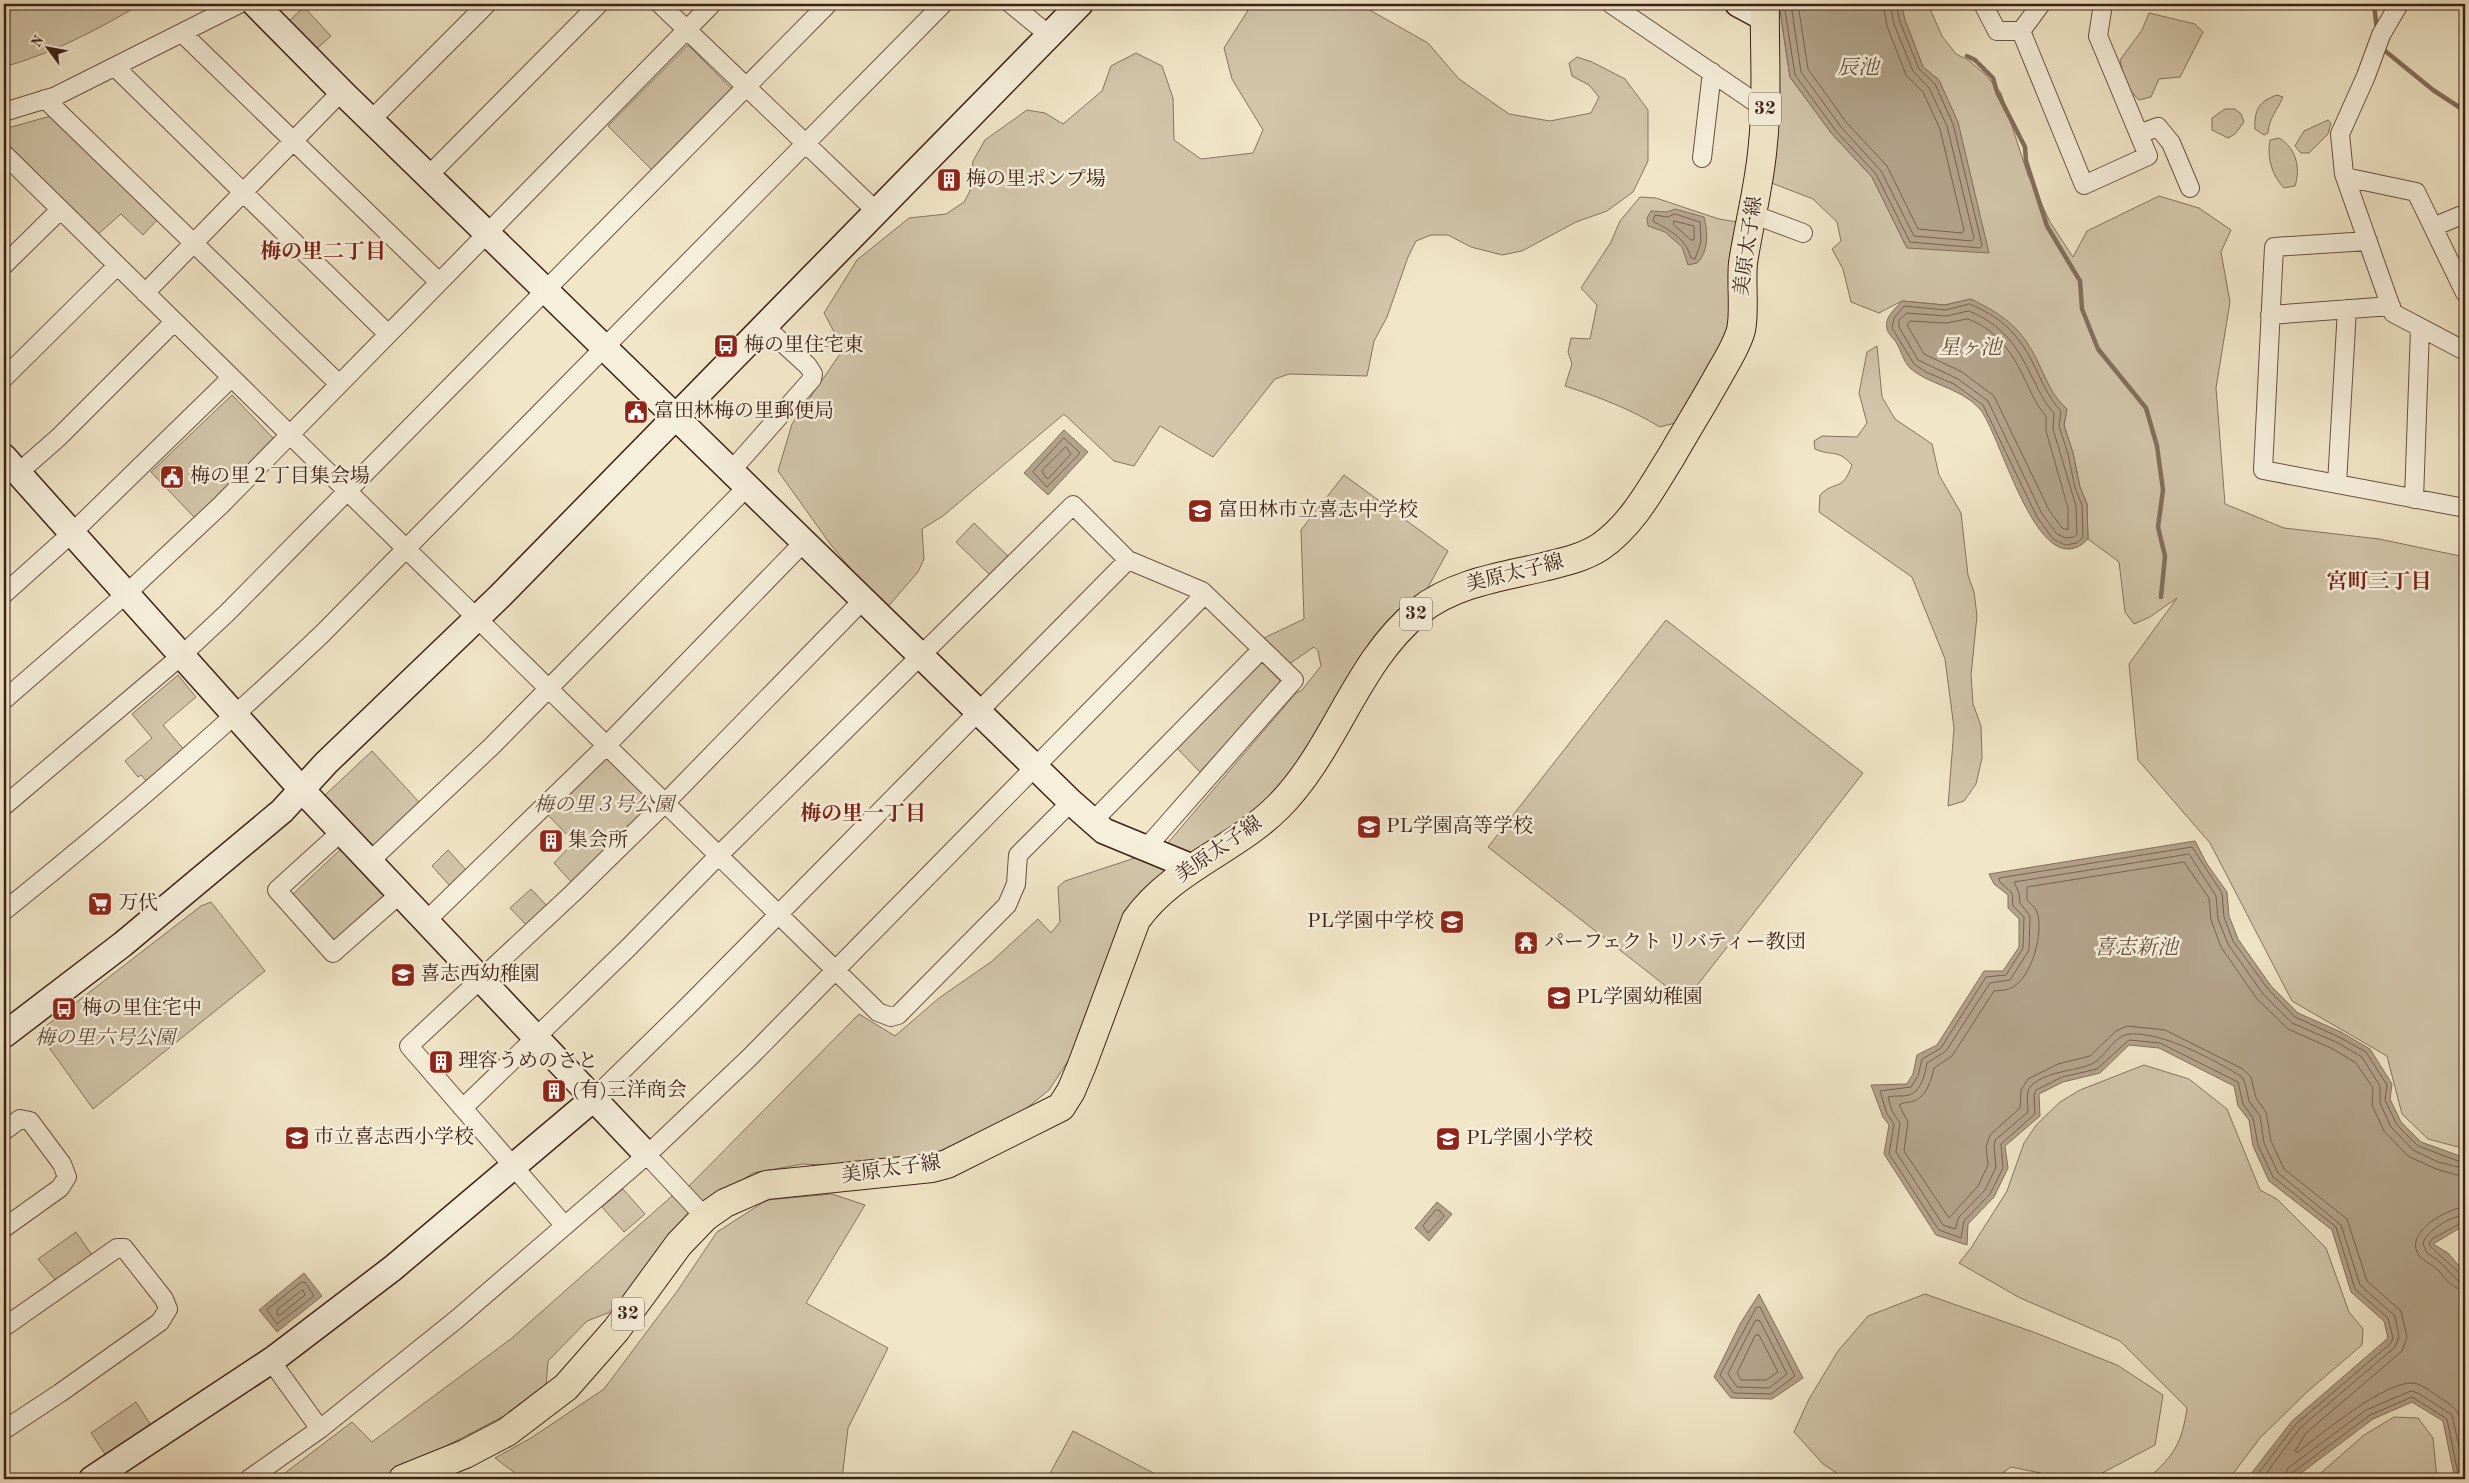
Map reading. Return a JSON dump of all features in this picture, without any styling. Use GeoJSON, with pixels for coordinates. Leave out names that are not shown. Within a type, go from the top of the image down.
{"type":"FeatureCollection","features":[{"type":"Feature","properties":{"kind":"main road","name":"美原太子線"},"geometry":{"type":"LineString","coordinates":[[404,1479],[465,1454],[508,1432],[566,1387],[616,1330],[679,1244],[705,1217],[744,1193],[766,1185],[918,1170],[947,1164],[1061,1106],[1071,1091],[1082,1065],[1136,920],[1148,904],[1170,884],[1232,844],[1276,809],[1295,788],[1310,770],[1375,659],[1396,632],[1420,610],[1440,596],[1462,586],[1571,560],[1597,549],[1620,532],[1648,495],[1733,349],[1742,327],[1742,278],[1762,159],[1765,109],[1764,11]]}},
{"type":"Feature","properties":{"kind":"street"},"geometry":{"type":"LineString","coordinates":[[4,112],[45,100],[239,4]]}},
{"type":"Feature","properties":{"kind":"street"},"geometry":{"type":"LineString","coordinates":[[255,4],[428,176],[1071,802],[1104,831],[1194,868]]}},
{"type":"Feature","properties":{"kind":"street"},"geometry":{"type":"LineString","coordinates":[[371,120],[487,4]]}},
{"type":"Feature","properties":{"kind":"street"},"geometry":{"type":"LineString","coordinates":[[428,176],[599,4]]}},
{"type":"Feature","properties":{"kind":"street"},"geometry":{"type":"LineString","coordinates":[[660,4],[876,211]]}},
{"type":"Feature","properties":{"kind":"street"},"geometry":{"type":"LineString","coordinates":[[4,700],[126,594],[221,505],[712,4]]}},
{"type":"Feature","properties":{"kind":"street"},"geometry":{"type":"LineString","coordinates":[[4,806],[182,656],[828,4]]}},
{"type":"Feature","properties":{"kind":"street"},"geometry":{"type":"LineString","coordinates":[[4,910],[92,840],[236,716],[407,550],[943,4]]}},
{"type":"Feature","properties":{"kind":"street"},"geometry":{"type":"LineString","coordinates":[[1010,4],[1049,35]]}},
{"type":"Feature","properties":{"kind":"street"},"geometry":{"type":"LineString","coordinates":[[4,1035],[123,944],[282,811],[326,763],[477,619],[1080,4]]}},
{"type":"Feature","properties":{"kind":"street"},"geometry":{"type":"LineString","coordinates":[[1738,4],[1764,11]]}},
{"type":"Feature","properties":{"kind":"street"},"geometry":{"type":"LineString","coordinates":[[1983,4],[1997,31],[2021,30]]}},
{"type":"Feature","properties":{"kind":"street"},"geometry":{"type":"LineString","coordinates":[[2021,30],[2041,4]]}},
{"type":"Feature","properties":{"kind":"street"},"geometry":{"type":"LineString","coordinates":[[2021,30],[2084,184],[2148,156],[2098,36],[2103,4]]}},
{"type":"Feature","properties":{"kind":"street"},"geometry":{"type":"LineString","coordinates":[[2399,4],[2381,35],[2366,76],[2340,134],[2345,177],[2394,314],[2465,351]]}},
{"type":"Feature","properties":{"kind":"street"},"geometry":{"type":"LineString","coordinates":[[1617,5],[1765,109]]}},
{"type":"Feature","properties":{"kind":"street"},"geometry":{"type":"LineString","coordinates":[[182,33],[439,282]]}},
{"type":"Feature","properties":{"kind":"street"},"geometry":{"type":"LineString","coordinates":[[115,66],[388,334]]}},
{"type":"Feature","properties":{"kind":"street"},"geometry":{"type":"LineString","coordinates":[[1702,158],[1712,72]]}},
{"type":"Feature","properties":{"kind":"street"},"geometry":{"type":"LineString","coordinates":[[145,294],[342,91]]}},
{"type":"Feature","properties":{"kind":"street"},"geometry":{"type":"LineString","coordinates":[[45,100],[339,384]]}},
{"type":"Feature","properties":{"kind":"street"},"geometry":{"type":"LineString","coordinates":[[2139,134],[2158,127],[2171,143],[2190,188]]}},
{"type":"Feature","properties":{"kind":"street"},"geometry":{"type":"LineString","coordinates":[[4,156],[878,1012],[891,1017],[898,1015],[1007,905],[1016,884],[1018,855],[1071,802]]}},
{"type":"Feature","properties":{"kind":"street"},"geometry":{"type":"LineString","coordinates":[[2345,177],[2416,192],[2465,293]]}},
{"type":"Feature","properties":{"kind":"street"},"geometry":{"type":"LineString","coordinates":[[4,265],[60,210]]}},
{"type":"Feature","properties":{"kind":"street"},"geometry":{"type":"LineString","coordinates":[[1752,214],[1803,233]]}},
{"type":"Feature","properties":{"kind":"street"},"geometry":{"type":"LineString","coordinates":[[2433,227],[2462,215],[2465,219]]}},
{"type":"Feature","properties":{"kind":"street"},"geometry":{"type":"LineString","coordinates":[[2368,241],[2274,247],[2263,470],[2465,508]]}},
{"type":"Feature","properties":{"kind":"street"},"geometry":{"type":"LineString","coordinates":[[4,378],[117,266]]}},
{"type":"Feature","properties":{"kind":"street"},"geometry":{"type":"LineString","coordinates":[[2270,315],[2391,306]]}},
{"type":"Feature","properties":{"kind":"street"},"geometry":{"type":"LineString","coordinates":[[2336,484],[2347,309]]}},
{"type":"Feature","properties":{"kind":"street"},"geometry":{"type":"LineString","coordinates":[[174,322],[59,437],[8,472],[72,533],[302,790],[705,1217]]}},
{"type":"Feature","properties":{"kind":"street"},"geometry":{"type":"LineString","coordinates":[[369,862],[492,746],[548,689],[739,479],[812,379],[813,374],[808,366],[764,326]]}},
{"type":"Feature","properties":{"kind":"street"},"geometry":{"type":"LineString","coordinates":[[2414,498],[2420,328]]}},
{"type":"Feature","properties":{"kind":"street"},"geometry":{"type":"LineString","coordinates":[[4,594],[72,533],[232,378]]}},
{"type":"Feature","properties":{"kind":"street"},"geometry":{"type":"LineString","coordinates":[[463,1108],[628,948],[718,856],[1073,505],[1128,560],[1205,594],[1294,680],[1146,848]]}},
{"type":"Feature","properties":{"kind":"street"},"geometry":{"type":"LineString","coordinates":[[426,921],[606,746],[804,542]]}},
{"type":"Feature","properties":{"kind":"street"},"geometry":{"type":"LineString","coordinates":[[92,1479],[270,1361],[393,1268],[593,1099],[687,1008],[1128,560]]}},
{"type":"Feature","properties":{"kind":"street"},"geometry":{"type":"LineString","coordinates":[[249,1479],[320,1429],[457,1319],[646,1155],[750,1057],[1205,594]]}},
{"type":"Feature","properties":{"kind":"street"},"geometry":{"type":"LineString","coordinates":[[565,1226],[409,1046],[573,893],[665,803],[863,600]]}},
{"type":"Feature","properties":{"kind":"street"},"geometry":{"type":"LineString","coordinates":[[1092,821],[1262,649]]}},
{"type":"Feature","properties":{"kind":"street"},"geometry":{"type":"LineString","coordinates":[[341,832],[277,890],[333,953],[400,894]]}},
{"type":"Feature","properties":{"kind":"street"},"geometry":{"type":"LineString","coordinates":[[4,1131],[20,1119],[30,1121],[62,1164],[67,1176],[60,1188],[4,1228]]}},
{"type":"Feature","properties":{"kind":"street"},"geometry":{"type":"LineString","coordinates":[[4,1326],[117,1248],[124,1248],[130,1252],[164,1299],[168,1309],[160,1322],[4,1430]]}},
{"type":"Feature","properties":{"kind":"street"},"geometry":{"type":"LineString","coordinates":[[270,1361],[320,1429]]}},
{"type":"Feature","properties":{"kind":"green space"},"geometry":{"type":"Polygon","coordinates":[[[4,4],[141,4],[74,40],[40,55],[4,67],[4,4]]]}},
{"type":"Feature","properties":{"kind":"green space"},"geometry":{"type":"Polygon","coordinates":[[[1252,4],[1359,4],[1428,43],[1459,79],[1509,114],[1550,121],[1591,113],[1599,97],[1589,85],[1572,76],[1569,63],[1577,57],[1592,62],[1625,79],[1648,110],[1648,161],[1633,192],[1607,211],[1576,222],[1522,251],[1502,255],[1471,247],[1448,235],[1431,235],[1416,241],[1408,257],[1387,317],[1374,341],[1367,376],[1289,374],[1275,379],[1213,457],[1160,426],[1134,466],[1114,461],[1064,414],[943,516],[922,529],[924,559],[918,572],[885,610],[831,545],[778,471],[792,424],[840,354],[841,345],[824,313],[857,260],[909,218],[946,214],[964,202],[970,191],[973,161],[985,140],[1027,110],[1045,113],[1063,124],[1102,91],[1111,66],[1136,53],[1162,66],[1173,98],[1174,140],[1201,159],[1253,153],[1263,130],[1232,79],[1224,48],[1252,4]]]}},
{"type":"Feature","properties":{"kind":"green space"},"geometry":{"type":"Polygon","coordinates":[[[1776,4],[1779,4],[1790,77],[1832,134],[1872,177],[1907,248],[1939,80],[1923,67],[1901,4],[1928,4],[1942,36],[1956,54],[1968,60],[1985,74],[2001,93],[2028,175],[2050,222],[2073,257],[2087,231],[2159,196],[2199,208],[2231,230],[2221,252],[2230,302],[2216,388],[2225,504],[2284,528],[2379,539],[2465,557],[2465,1139],[2458,1147],[2428,1139],[2402,1114],[2387,1056],[2292,1001],[2210,843],[2138,760],[2129,664],[2177,598],[2150,617],[2134,624],[2125,612],[2119,562],[2088,539],[2087,504],[2080,487],[2073,453],[2064,425],[2067,409],[2055,398],[2035,357],[1971,299],[1945,305],[1902,301],[1879,313],[1851,302],[1843,269],[1832,249],[1841,241],[1837,222],[1813,199],[1769,182],[1776,4]]]}},
{"type":"Feature","properties":{"kind":"green space"},"geometry":{"type":"Polygon","coordinates":[[[304,7],[331,36],[314,51],[288,22],[304,7]]]}},
{"type":"Feature","properties":{"kind":"green space"},"geometry":{"type":"Polygon","coordinates":[[[2149,13],[2195,24],[2203,32],[2180,77],[2159,79],[2151,97],[2139,100],[2129,87],[2120,60],[2142,30],[2149,13]]]}},
{"type":"Feature","properties":{"kind":"green space"},"geometry":{"type":"Polygon","coordinates":[[[688,45],[732,89],[652,170],[608,126],[688,45]]]}},
{"type":"Feature","properties":{"kind":"green space"},"geometry":{"type":"Polygon","coordinates":[[[2277,95],[2283,97],[2272,119],[2268,133],[2264,135],[2255,129],[2255,117],[2262,103],[2277,95]]]}},
{"type":"Feature","properties":{"kind":"green space"},"geometry":{"type":"Polygon","coordinates":[[[2225,109],[2235,109],[2241,114],[2244,122],[2235,134],[2228,138],[2212,130],[2212,118],[2225,109]]]}},
{"type":"Feature","properties":{"kind":"green space"},"geometry":{"type":"Polygon","coordinates":[[[51,116],[159,218],[143,235],[121,214],[97,235],[4,144],[4,129],[51,116]]]}},
{"type":"Feature","properties":{"kind":"green space"},"geometry":{"type":"Polygon","coordinates":[[[2328,120],[2331,123],[2328,134],[2309,153],[2301,153],[2295,146],[2304,131],[2328,120]]]}},
{"type":"Feature","properties":{"kind":"green space"},"geometry":{"type":"Polygon","coordinates":[[[2279,138],[2290,147],[2296,159],[2297,179],[2295,186],[2284,188],[2276,177],[2271,165],[2269,153],[2270,140],[2279,138]]]}},
{"type":"Feature","properties":{"kind":"green space"},"geometry":{"type":"Polygon","coordinates":[[[1640,197],[1656,198],[1719,219],[1737,222],[1733,305],[1724,340],[1685,413],[1675,423],[1660,427],[1614,404],[1565,386],[1572,364],[1568,352],[1571,338],[1590,339],[1597,305],[1581,288],[1611,242],[1620,221],[1640,197]]]}},
{"type":"Feature","properties":{"kind":"green space"},"geometry":{"type":"Polygon","coordinates":[[[1877,346],[1882,397],[1895,419],[1932,444],[1939,475],[1961,513],[1968,575],[1974,592],[1977,616],[1971,675],[1973,704],[1981,726],[1982,758],[1976,784],[1964,801],[1948,806],[1954,728],[1945,659],[1912,577],[1819,512],[1820,495],[1826,490],[1842,483],[1852,465],[1842,456],[1815,449],[1814,441],[1822,436],[1857,437],[1867,423],[1859,393],[1867,352],[1877,346]]]}},
{"type":"Feature","properties":{"kind":"green space"},"geometry":{"type":"Polygon","coordinates":[[[232,395],[276,441],[195,518],[151,472],[232,395]]]}},
{"type":"Feature","properties":{"kind":"green space"},"geometry":{"type":"Polygon","coordinates":[[[1344,475],[1448,551],[1422,598],[1287,789],[1197,857],[1166,845],[1321,666],[1318,651],[1314,647],[1286,664],[1264,638],[1304,619],[1301,530],[1344,475]]]}},
{"type":"Feature","properties":{"kind":"green space"},"geometry":{"type":"Polygon","coordinates":[[[974,523],[1009,557],[991,576],[956,542],[974,523]]]}},
{"type":"Feature","properties":{"kind":"green space"},"geometry":{"type":"Polygon","coordinates":[[[1666,620],[1863,773],[1685,1001],[1488,847],[1666,620]]]}},
{"type":"Feature","properties":{"kind":"green space"},"geometry":{"type":"Polygon","coordinates":[[[1261,661],[1281,682],[1200,772],[1175,746],[1261,661]]]}},
{"type":"Feature","properties":{"kind":"green space"},"geometry":{"type":"Polygon","coordinates":[[[178,675],[196,697],[163,725],[185,751],[148,783],[141,775],[138,777],[125,761],[152,738],[132,714],[178,675]]]}},
{"type":"Feature","properties":{"kind":"green space"},"geometry":{"type":"Polygon","coordinates":[[[372,751],[420,803],[371,848],[324,796],[372,751]]]}},
{"type":"Feature","properties":{"kind":"green space","name":"梅の里３号公園"},"geometry":{"type":"Polygon","coordinates":[[[604,756],[655,805],[574,885],[554,863],[574,842],[547,814],[604,756]]]}},
{"type":"Feature","properties":{"kind":"green space"},"geometry":{"type":"Polygon","coordinates":[[[342,848],[385,894],[334,940],[292,895],[342,848]]]}},
{"type":"Feature","properties":{"kind":"green space"},"geometry":{"type":"Polygon","coordinates":[[[448,850],[467,871],[451,887],[432,866],[448,850]]]}},
{"type":"Feature","properties":{"kind":"green space"},"geometry":{"type":"Polygon","coordinates":[[[1141,856],[1172,870],[1070,1058],[1049,1090],[1011,1121],[962,1150],[868,1167],[803,1164],[753,1173],[710,1201],[696,1203],[689,1186],[859,1014],[895,1036],[939,998],[991,962],[1038,919],[1051,933],[1060,922],[1058,887],[1065,881],[1141,856]]]}},
{"type":"Feature","properties":{"kind":"green space"},"geometry":{"type":"Polygon","coordinates":[[[531,889],[550,909],[529,928],[510,908],[531,889]]]}},
{"type":"Feature","properties":{"kind":"green space","name":"梅の里六号公園"},"geometry":{"type":"Polygon","coordinates":[[[211,902],[265,971],[93,1109],[38,1032],[201,906],[211,902]]]}},
{"type":"Feature","properties":{"kind":"green space"},"geometry":{"type":"Polygon","coordinates":[[[2144,1065],[2189,1079],[2227,1109],[2260,1190],[2277,1199],[2326,1248],[2349,1312],[2363,1329],[2362,1345],[2307,1392],[2260,1438],[2229,1479],[2147,1479],[2164,1463],[2175,1448],[2182,1431],[2187,1408],[2120,1341],[2020,1298],[1959,1263],[1971,1248],[2007,1191],[2024,1143],[2037,1124],[2060,1102],[2080,1090],[2144,1065]]]}},
{"type":"Feature","properties":{"kind":"green space"},"geometry":{"type":"Polygon","coordinates":[[[623,1189],[645,1214],[624,1232],[602,1207],[623,1189]]]}},
{"type":"Feature","properties":{"kind":"green space"},"geometry":{"type":"Polygon","coordinates":[[[832,1194],[865,1205],[806,1303],[888,1348],[848,1428],[842,1479],[523,1479],[495,1458],[531,1438],[604,1389],[678,1290],[717,1232],[767,1200],[832,1194]]]}},
{"type":"Feature","properties":{"kind":"green space"},"geometry":{"type":"Polygon","coordinates":[[[672,1196],[691,1214],[608,1313],[587,1321],[548,1361],[546,1387],[529,1403],[383,1479],[277,1479],[352,1422],[372,1442],[512,1338],[672,1196]]]}},
{"type":"Feature","properties":{"kind":"green space"},"geometry":{"type":"Polygon","coordinates":[[[76,1232],[92,1255],[56,1281],[38,1259],[76,1232]]]}},
{"type":"Feature","properties":{"kind":"green space"},"geometry":{"type":"Polygon","coordinates":[[[1925,1294],[2036,1333],[2117,1365],[2163,1395],[2155,1445],[2091,1479],[2070,1479],[2011,1467],[1994,1479],[1846,1479],[1823,1464],[1794,1432],[1809,1399],[1838,1351],[1868,1316],[1925,1294]]]}},
{"type":"Feature","properties":{"kind":"green space"},"geometry":{"type":"Polygon","coordinates":[[[136,1402],[154,1430],[109,1460],[91,1433],[136,1402]]]}},
{"type":"Feature","properties":{"kind":"green space"},"geometry":{"type":"Polygon","coordinates":[[[2394,1417],[2418,1418],[2433,1438],[2437,1479],[2314,1479],[2364,1435],[2394,1417]]]}},
{"type":"Feature","properties":{"kind":"green space"},"geometry":{"type":"Polygon","coordinates":[[[1073,1431],[1165,1479],[1047,1479],[1073,1431]]]}},
{"type":"Feature","properties":{"kind":"water","name":"辰池"},"geometry":{"type":"Polygon","coordinates":[[[1779,4],[1901,4],[1923,67],[1939,80],[1958,122],[1989,253],[1907,248],[1872,177],[1832,134],[1790,77],[1779,4]]]}},
{"type":"Feature","properties":{"kind":"water"},"geometry":{"type":"Polygon","coordinates":[[[1675,209],[1704,217],[1706,247],[1697,263],[1688,265],[1682,247],[1665,232],[1648,226],[1647,218],[1651,211],[1667,212],[1675,209]]]}},
{"type":"Feature","properties":{"kind":"water","name":"星ヶ池"},"geometry":{"type":"Polygon","coordinates":[[[1971,299],[2001,316],[2024,338],[2031,348],[2053,393],[2067,409],[2064,425],[2073,453],[2080,487],[2087,504],[2088,539],[2070,549],[2053,543],[2037,526],[2023,502],[1988,423],[1979,408],[1962,395],[1925,378],[1910,368],[1896,342],[1889,334],[1886,325],[1887,321],[1893,310],[1902,301],[1945,305],[1971,299]]]}},
{"type":"Feature","properties":{"kind":"water"},"geometry":{"type":"Polygon","coordinates":[[[1064,430],[1088,452],[1048,495],[1024,473],[1064,430]]]}},
{"type":"Feature","properties":{"kind":"water","name":"喜志新池"},"geometry":{"type":"Polygon","coordinates":[[[2195,841],[2207,864],[2227,892],[2229,916],[2238,939],[2271,986],[2298,1013],[2341,1032],[2370,1049],[2392,1084],[2390,1099],[2401,1122],[2421,1142],[2460,1156],[2465,1151],[2465,1225],[2433,1244],[2448,1253],[2465,1273],[2465,1479],[2455,1479],[2443,1421],[2412,1402],[2373,1419],[2293,1479],[2247,1479],[2292,1421],[2388,1338],[2384,1321],[2351,1292],[2332,1230],[2269,1181],[2253,1146],[2249,1120],[2238,1106],[2234,1086],[2159,1048],[2129,1045],[2100,1073],[2063,1082],[2039,1094],[2040,1116],[2005,1146],[2008,1168],[1994,1197],[1968,1224],[1967,1245],[1936,1235],[1884,1154],[1889,1125],[1883,1117],[1871,1085],[1907,1084],[1913,1074],[1917,1055],[1937,1045],[1984,971],[2003,971],[2019,947],[2019,919],[2008,908],[2008,895],[1994,884],[1989,874],[2195,841]]]}},
{"type":"Feature","properties":{"kind":"water"},"geometry":{"type":"Polygon","coordinates":[[[1437,1202],[1452,1214],[1429,1241],[1415,1228],[1437,1202]]]}},
{"type":"Feature","properties":{"kind":"water"},"geometry":{"type":"Polygon","coordinates":[[[304,1273],[322,1296],[277,1332],[259,1310],[304,1273]]]}},
{"type":"Feature","properties":{"kind":"water"},"geometry":{"type":"Polygon","coordinates":[[[1759,1294],[1803,1378],[1772,1399],[1731,1398],[1714,1377],[1740,1324],[1759,1294]]]}},
{"type":"Feature","properties":{"kind":"waterway"},"geometry":{"type":"LineString","coordinates":[[2374,4],[2377,31]]}},
{"type":"Feature","properties":{"kind":"waterway"},"geometry":{"type":"LineString","coordinates":[[2384,50],[2433,90],[2465,111]]}},
{"type":"Feature","properties":{"kind":"waterway"},"geometry":{"type":"LineString","coordinates":[[1967,56],[1975,60],[1993,78],[1997,92],[2025,147],[2026,161],[2047,226],[2080,281],[2082,309],[2098,349],[2146,408],[2157,446],[2163,490],[2158,527],[2165,556],[2161,597]]}},
{"type":"Feature","properties":{"kind":"place","name":"梅の里ポンプ場"},"geometry":{"type":"Point","coordinates":[949,180]}},
{"type":"Feature","properties":{"kind":"place","name":"梅の里住宅東"},"geometry":{"type":"Point","coordinates":[726,346]}},
{"type":"Feature","properties":{"kind":"place","name":"富田林梅の里郵便局"},"geometry":{"type":"Point","coordinates":[636,412]}},
{"type":"Feature","properties":{"kind":"place","name":"梅の里２丁目集会場"},"geometry":{"type":"Point","coordinates":[172,477]}},
{"type":"Feature","properties":{"kind":"place","name":"富田林市立喜志中学校"},"geometry":{"type":"Point","coordinates":[1200,511]}},
{"type":"Feature","properties":{"kind":"place","name":"PL学園高等学校"},"geometry":{"type":"Point","coordinates":[1369,827]}},
{"type":"Feature","properties":{"kind":"place","name":"集会所"},"geometry":{"type":"Point","coordinates":[551,841]}},
{"type":"Feature","properties":{"kind":"place","name":"万代"},"geometry":{"type":"Point","coordinates":[100,904]}},
{"type":"Feature","properties":{"kind":"place","name":"PL学園中学校"},"geometry":{"type":"Point","coordinates":[1452,922]}},
{"type":"Feature","properties":{"kind":"place","name":"パーフェクト リバティー教団"},"geometry":{"type":"Point","coordinates":[1526,943]}},
{"type":"Feature","properties":{"kind":"place","name":"喜志西幼稚園"},"geometry":{"type":"Point","coordinates":[403,975]}},
{"type":"Feature","properties":{"kind":"place","name":"PL学園幼稚園"},"geometry":{"type":"Point","coordinates":[1559,998]}},
{"type":"Feature","properties":{"kind":"place","name":"梅の里住宅中"},"geometry":{"type":"Point","coordinates":[64,1009]}},
{"type":"Feature","properties":{"kind":"place","name":"理容うめのさと"},"geometry":{"type":"Point","coordinates":[441,1062]}},
{"type":"Feature","properties":{"kind":"place","name":"(有)三洋商会"},"geometry":{"type":"Point","coordinates":[554,1091]}},
{"type":"Feature","properties":{"kind":"place","name":"市立喜志西小学校"},"geometry":{"type":"Point","coordinates":[297,1138]}},
{"type":"Feature","properties":{"kind":"place","name":"PL学園小学校"},"geometry":{"type":"Point","coordinates":[1448,1139]}},
{"type":"Feature","properties":{"kind":"district","name":"梅の里二丁目"},"geometry":{"type":"Point","coordinates":[323,252]}},
{"type":"Feature","properties":{"kind":"district","name":"宮町三丁目"},"geometry":{"type":"Point","coordinates":[2379,582]}},
{"type":"Feature","properties":{"kind":"district","name":"梅の里一丁目"},"geometry":{"type":"Point","coordinates":[863,814]}}]}
